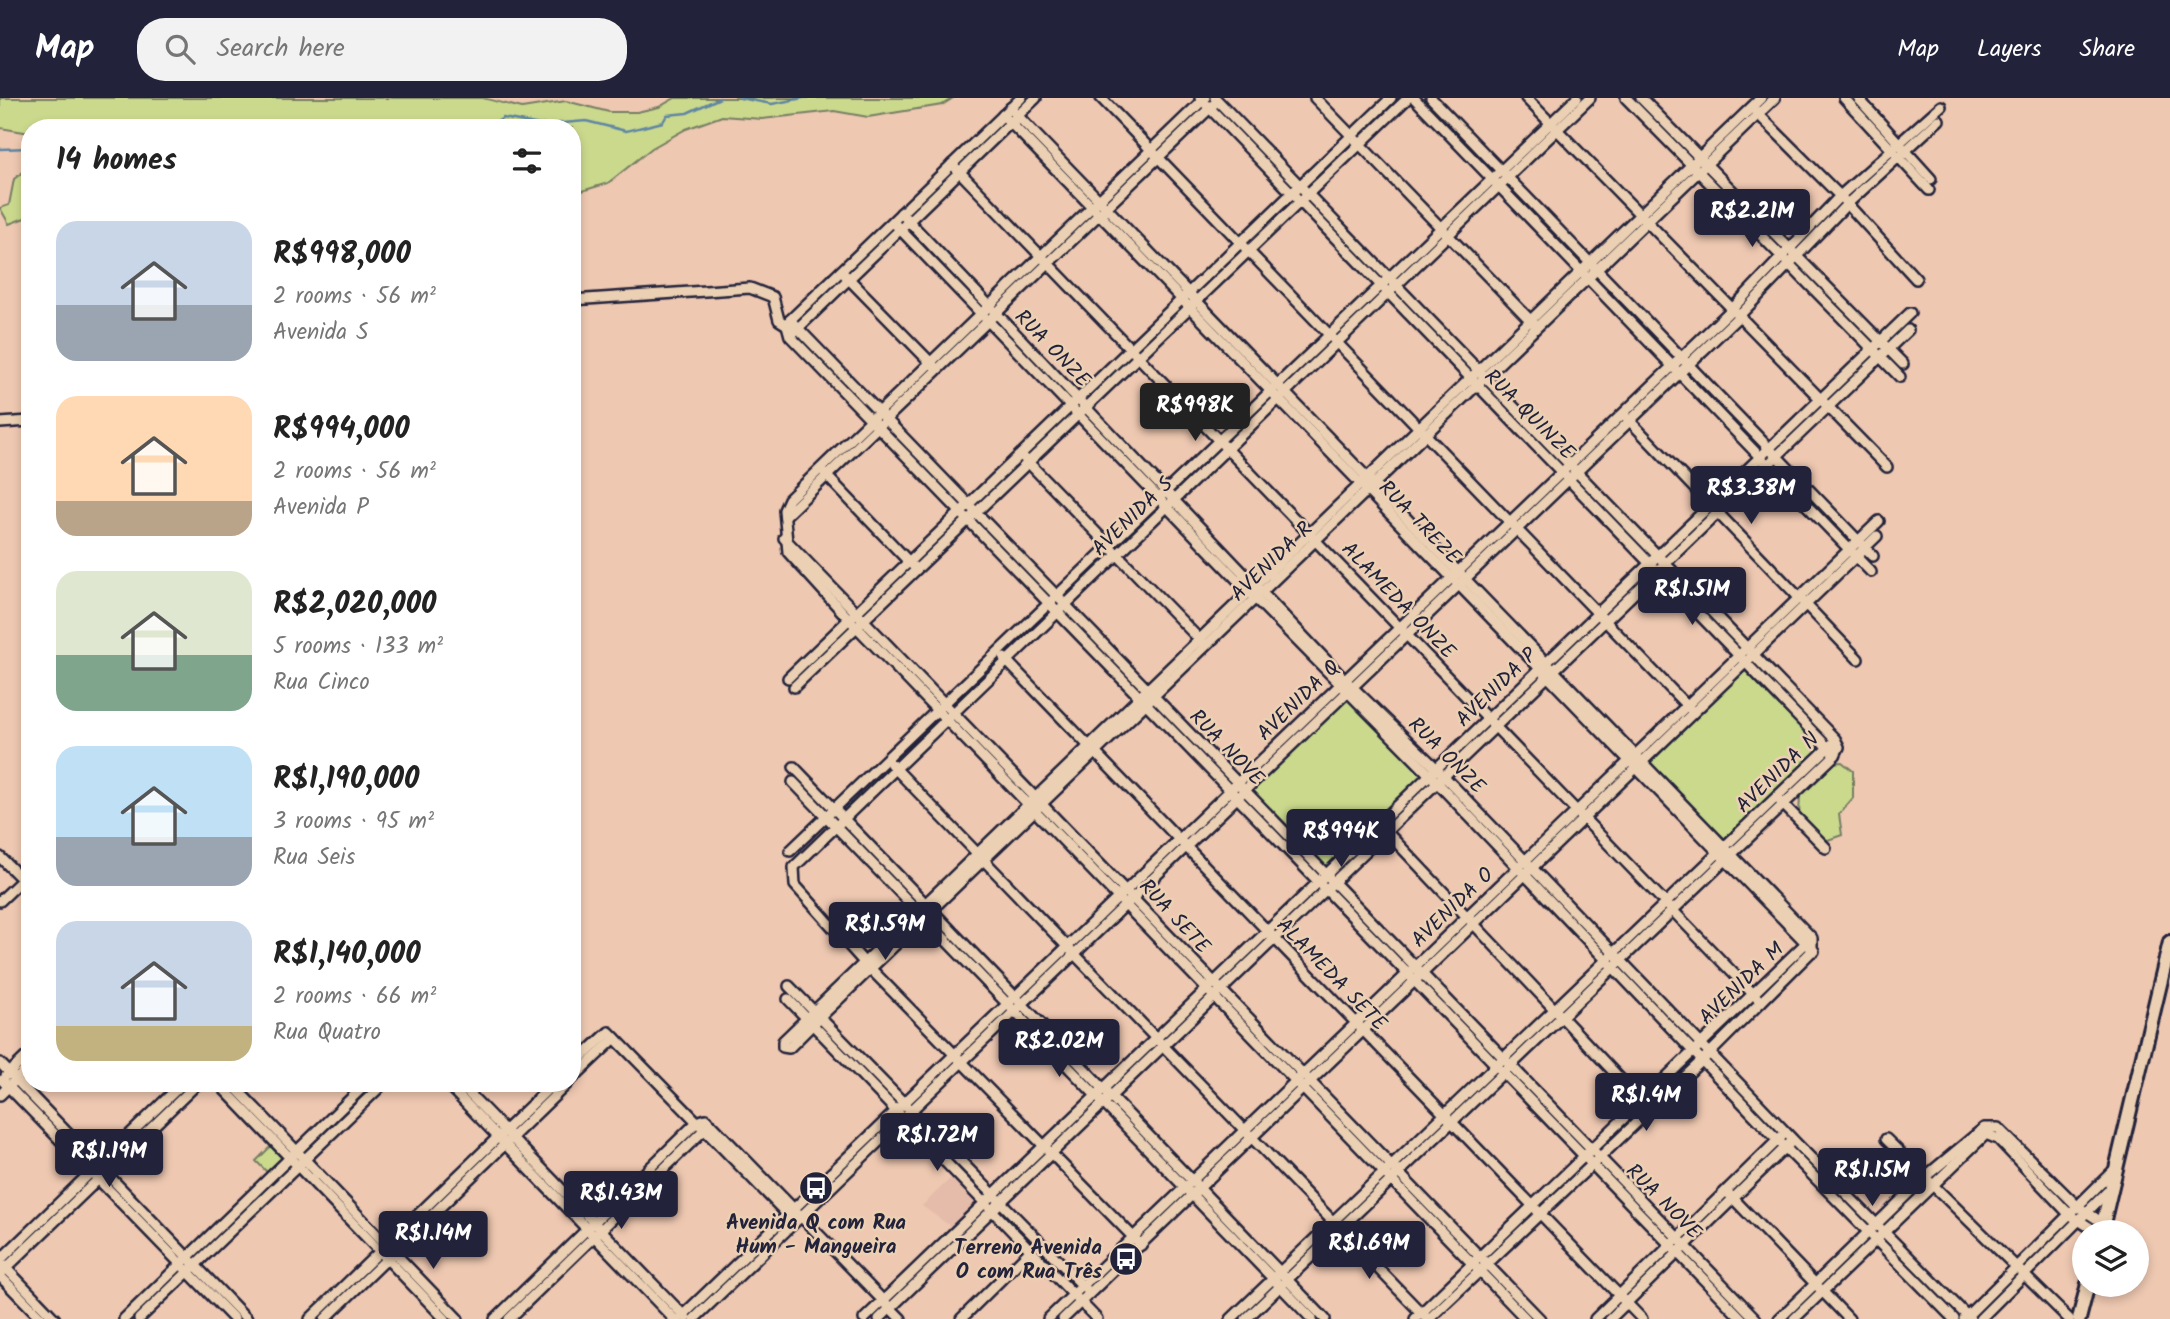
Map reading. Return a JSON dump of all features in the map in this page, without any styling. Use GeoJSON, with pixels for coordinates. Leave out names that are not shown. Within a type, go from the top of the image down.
{"type":"FeatureCollection","features":[{"type":"Feature","properties":{"kind":"street"},"geometry":{"type":"LineString","coordinates":[[790,336],[849,279],[897,225],[901,213],[1021,98]]}},
{"type":"Feature","properties":{"kind":"street"},"geometry":{"type":"LineString","coordinates":[[581,299],[750,288],[773,298],[779,320],[788,323],[841,271],[897,225],[909,221],[1036,98]]}},
{"type":"Feature","properties":{"kind":"street"},"geometry":{"type":"LineString","coordinates":[[1101,98],[1694,713]]}},
{"type":"Feature","properties":{"kind":"street"},"geometry":{"type":"LineString","coordinates":[[1315,98],[1535,326]]}},
{"type":"Feature","properties":{"kind":"street"},"geometry":{"type":"LineString","coordinates":[[804,670],[852,615],[912,565],[964,516],[1024,458],[1074,403],[1391,98]]}},
{"type":"Feature","properties":{"kind":"street"},"geometry":{"type":"LineString","coordinates":[[1024,458],[1082,410],[1408,98]]}},
{"type":"Feature","properties":{"kind":"street"},"geometry":{"type":"LineString","coordinates":[[1414,98],[1871,572]]}},
{"type":"Feature","properties":{"kind":"street"},"geometry":{"type":"LineString","coordinates":[[1431,98],[1873,556]]}},
{"type":"Feature","properties":{"kind":"street"},"geometry":{"type":"LineString","coordinates":[[1526,98],[1887,467]]}},
{"type":"Feature","properties":{"kind":"street","name":"AVENIDA S"},"geometry":{"type":"LineString","coordinates":[[1554,126],[1577,98]]}},
{"type":"Feature","properties":{"kind":"street","name":"AVENIDA S"},"geometry":{"type":"LineString","coordinates":[[863,961],[795,885],[795,866],[1393,290],[1448,236],[1504,174],[1554,126],[1591,98]]}},
{"type":"Feature","properties":{"kind":"street"},"geometry":{"type":"LineString","coordinates":[[1626,98],[1788,249],[1903,364]]}},
{"type":"Feature","properties":{"kind":"street"},"geometry":{"type":"LineString","coordinates":[[1641,98],[1784,261],[1900,377]]}},
{"type":"Feature","properties":{"kind":"street","name":"AVENIDA R"},"geometry":{"type":"LineString","coordinates":[[1755,112],[1760,98]]}},
{"type":"Feature","properties":{"kind":"street","name":"AVENIDA R"},"geometry":{"type":"LineString","coordinates":[[813,1018],[863,961],[1198,638],[1317,541],[1482,383],[1535,326],[1644,219],[1755,112],[1775,98]]}},
{"type":"Feature","properties":{"kind":"street"},"geometry":{"type":"LineString","coordinates":[[1844,98],[1931,179]]}},
{"type":"Feature","properties":{"kind":"street"},"geometry":{"type":"LineString","coordinates":[[1858,98],[1929,190]]}},
{"type":"Feature","properties":{"kind":"street"},"geometry":{"type":"LineString","coordinates":[[823,472],[878,427],[937,370],[984,318],[1045,259],[1092,206],[1202,99]]}},
{"type":"Feature","properties":{"kind":"street","name":"RUA QUINZE"},"geometry":{"type":"LineString","coordinates":[[1202,99],[1292,194],[1303,198],[1569,472],[1654,567],[1832,751]]}},
{"type":"Feature","properties":{"kind":"street"},"geometry":{"type":"LineString","coordinates":[[1045,259],[1099,215],[1217,99]]}},
{"type":"Feature","properties":{"kind":"street","name":"RUA QUINZE"},"geometry":{"type":"LineString","coordinates":[[1217,99],[1300,186],[1303,198]]}},
{"type":"Feature","properties":{"kind":"street","name":"AVENIDA Q"},"geometry":{"type":"LineString","coordinates":[[1899,151],[1941,106]]}},
{"type":"Feature","properties":{"kind":"street","name":"RUA TREZE"},"geometry":{"type":"LineString","coordinates":[[1006,112],[1100,199],[1196,301],[1273,389]]}},
{"type":"Feature","properties":{"kind":"street"},"geometry":{"type":"LineString","coordinates":[[1755,112],[1844,200],[1916,279]]}},
{"type":"Feature","properties":{"kind":"street","name":"RUA TREZE"},"geometry":{"type":"LineString","coordinates":[[1014,119],[1099,215],[1188,308],[1364,481],[1375,485],[1548,662],[1551,674]]}},
{"type":"Feature","properties":{"kind":"street","name":"AVENIDA Q"},"geometry":{"type":"LineString","coordinates":[[1626,418],[1673,365],[1685,361],[1736,313],[1784,261],[1788,249],[1899,151],[1939,120]]}},
{"type":"Feature","properties":{"kind":"street","name":"ALAMEDA ONZE"},"geometry":{"type":"LineString","coordinates":[[952,164],[1758,998]]}},
{"type":"Feature","properties":{"kind":"street","name":"AVENIDA S"},"geometry":{"type":"LineString","coordinates":[[790,851],[1440,228],[1496,182]]}},
{"type":"Feature","properties":{"kind":"street","name":"AVENIDA Q"},"geometry":{"type":"LineString","coordinates":[[1784,261],[1795,257],[1844,200]]}},
{"type":"Feature","properties":{"kind":"street","name":"RUA ONZE"},"geometry":{"type":"LineString","coordinates":[[901,213],[1074,403]]}},
{"type":"Feature","properties":{"kind":"street","name":"RUA ONZE"},"geometry":{"type":"LineString","coordinates":[[897,225],[984,318],[1082,410],[1162,495],[1167,507],[1256,592]]}},
{"type":"Feature","properties":{"kind":"street"},"geometry":{"type":"LineString","coordinates":[[841,271],[937,370]]}},
{"type":"Feature","properties":{"kind":"street","name":"AVENIDA P"},"geometry":{"type":"LineString","coordinates":[[1773,453],[1821,400],[1910,313]]}},
{"type":"Feature","properties":{"kind":"street"},"geometry":{"type":"LineString","coordinates":[[823,472],[871,419],[930,362],[984,318]]}},
{"type":"Feature","properties":{"kind":"street","name":"RUA NOVE"},"geometry":{"type":"LineString","coordinates":[[788,323],[798,328],[1146,688],[1329,879],[1418,979],[1591,1159],[1676,1245],[1756,1319]]}},
{"type":"Feature","properties":{"kind":"street","name":"RUA NOVE"},"geometry":{"type":"LineString","coordinates":[[788,323],[790,336],[1322,886],[1411,971]]}},
{"type":"Feature","properties":{"kind":"street","name":"AVENIDA R"},"geometry":{"type":"LineString","coordinates":[[786,1044],[871,969],[1206,647],[1309,534],[1364,481],[1475,376],[1535,326]]}},
{"type":"Feature","properties":{"kind":"street","name":"AVENIDA P"},"geometry":{"type":"LineString","coordinates":[[1382,828],[1433,771],[1548,662],[1602,617],[1662,559],[1711,505],[1829,408],[1908,330]]}},
{"type":"Feature","properties":{"kind":"street","name":"AVENIDA Q"},"geometry":{"type":"LineString","coordinates":[[681,1318],[752,1256],[1233,794],[1350,689],[1404,630],[1462,573],[1626,418],[1681,373],[1685,361]]}},
{"type":"Feature","properties":{"kind":"street"},"geometry":{"type":"LineString","coordinates":[[1626,418],[1858,659]]}},
{"type":"Feature","properties":{"kind":"street"},"geometry":{"type":"LineString","coordinates":[[0,423],[21,422]]}},
{"type":"Feature","properties":{"kind":"street"},"geometry":{"type":"LineString","coordinates":[[1024,458],[1206,647]]}},
{"type":"Feature","properties":{"kind":"street","name":"AVENIDA P"},"geometry":{"type":"LineString","coordinates":[[1662,559],[1718,513],[1765,460]]}},
{"type":"Feature","properties":{"kind":"street"},"geometry":{"type":"LineString","coordinates":[[823,472],[912,565]]}},
{"type":"Feature","properties":{"kind":"street","name":"RUA SETE"},"geometry":{"type":"LineString","coordinates":[[823,472],[789,499],[784,535],[859,623],[1127,897],[1387,1170],[1479,1263],[1540,1319]]}},
{"type":"Feature","properties":{"kind":"street","name":"RUA QUINZE"},"geometry":{"type":"LineString","coordinates":[[1569,472],[1662,559],[1835,739]]}},
{"type":"Feature","properties":{"kind":"street","name":"RUA TREZE"},"geometry":{"type":"LineString","coordinates":[[1364,481],[1367,493],[1540,670],[1551,674],[1721,849],[1811,949]]}},
{"type":"Feature","properties":{"kind":"street","name":"RUA ONZE"},"geometry":{"type":"LineString","coordinates":[[1162,495],[1174,500],[1256,592],[1341,681],[1441,779],[1614,960],[1702,1060],[1785,1148],[1954,1319]]}},
{"type":"Feature","properties":{"kind":"street","name":"AVENIDA O"},"geometry":{"type":"LineString","coordinates":[[1359,1028],[1411,971],[1467,917],[1586,819],[1862,544],[1879,521]]}},
{"type":"Feature","properties":{"kind":"street","name":"AVENIDA O"},"geometry":{"type":"LineString","coordinates":[[1862,544],[1877,536]]}},
{"type":"Feature","properties":{"kind":"street"},"geometry":{"type":"LineString","coordinates":[[791,682],[859,623],[912,565]]}},
{"type":"Feature","properties":{"kind":"street","name":"AVENIDA P"},"geometry":{"type":"LineString","coordinates":[[864,1319],[989,1206],[1001,1202],[1096,1095],[1159,1042],[1382,828],[1441,779],[1551,674],[1602,617]]}},
{"type":"Feature","properties":{"kind":"street","name":"AVENIDA Q"},"geometry":{"type":"LineString","coordinates":[[1241,787],[1341,681],[1404,630]]}},
{"type":"Feature","properties":{"kind":"street","name":"ALAMEDA SETE"},"geometry":{"type":"LineString","coordinates":[[999,653],[1642,1319]]}},
{"type":"Feature","properties":{"kind":"street","name":"AVENIDA O"},"geometry":{"type":"LineString","coordinates":[[1048,1319],[1141,1245],[1245,1130],[1475,926],[1577,810],[1687,705],[1744,659]]}},
{"type":"Feature","properties":{"kind":"street","name":"AVENIDA N"},"geometry":{"type":"LineString","coordinates":[[1614,960],[1674,911],[1784,805],[1832,751],[1835,739]]}},
{"type":"Feature","properties":{"kind":"street","name":"AVENIDA N"},"geometry":{"type":"LineString","coordinates":[[1246,1319],[1395,1177],[1449,1120],[1614,960],[1666,903],[1721,849],[1832,751]]}},
{"type":"Feature","properties":{"kind":"street"},"geometry":{"type":"LineString","coordinates":[[886,760],[1423,1317]]}},
{"type":"Feature","properties":{"kind":"street"},"geometry":{"type":"LineString","coordinates":[[794,767],[1104,1088],[1276,1275]]}},
{"type":"Feature","properties":{"kind":"street"},"geometry":{"type":"LineString","coordinates":[[793,782],[1189,1192],[1325,1319]]}},
{"type":"Feature","properties":{"kind":"street"},"geometry":{"type":"LineString","coordinates":[[1777,797],[1826,848]]}},
{"type":"Feature","properties":{"kind":"street"},"geometry":{"type":"LineString","coordinates":[[1382,828],[1650,1110]]}},
{"type":"Feature","properties":{"kind":"street"},"geometry":{"type":"LineString","coordinates":[[0,857],[21,879]]}},
{"type":"Feature","properties":{"kind":"street","name":"RUA TREZE"},"geometry":{"type":"LineString","coordinates":[[1729,858],[1809,933]]}},
{"type":"Feature","properties":{"kind":"street"},"geometry":{"type":"LineString","coordinates":[[0,901],[21,881]]}},
{"type":"Feature","properties":{"kind":"street","name":"AVENIDA M"},"geometry":{"type":"LineString","coordinates":[[1479,1263],[1541,1213],[1642,1102],[1702,1044],[1758,998],[1811,949],[1809,933]]}},
{"type":"Feature","properties":{"kind":"street"},"geometry":{"type":"LineString","coordinates":[[2103,1220],[2170,942]]}},
{"type":"Feature","properties":{"kind":"street","name":"RUA ONZE"},"geometry":{"type":"LineString","coordinates":[[1614,960],[1702,1044],[1967,1318]]}},
{"type":"Feature","properties":{"kind":"street"},"geometry":{"type":"LineString","coordinates":[[863,961],[1141,1245]]}},
{"type":"Feature","properties":{"kind":"street"},"geometry":{"type":"LineString","coordinates":[[789,986],[813,1018]]}},
{"type":"Feature","properties":{"kind":"street","name":"AVENIDA M"},"geometry":{"type":"LineString","coordinates":[[1423,1317],[1533,1206],[1650,1110],[1710,1053],[1758,998]]}},
{"type":"Feature","properties":{"kind":"street"},"geometry":{"type":"LineString","coordinates":[[789,999],[813,1018],[903,1110],[989,1206],[1097,1319]]}},
{"type":"Feature","properties":{"kind":"street"},"geometry":{"type":"LineString","coordinates":[[581,1059],[611,1036]]}},
{"type":"Feature","properties":{"kind":"street"},"geometry":{"type":"LineString","coordinates":[[581,1069],[611,1036]]}},
{"type":"Feature","properties":{"kind":"street"},"geometry":{"type":"LineString","coordinates":[[611,1036],[704,1123],[901,1319]]}},
{"type":"Feature","properties":{"kind":"street","name":"AVENIDA P"},"geometry":{"type":"LineString","coordinates":[[879,1319],[989,1206],[993,1194],[1048,1148],[1079,1127],[1159,1042]]}},
{"type":"Feature","properties":{"kind":"street"},"geometry":{"type":"LineString","coordinates":[[0,1063],[7,1080],[188,1265],[247,1319]]}},
{"type":"Feature","properties":{"kind":"street"},"geometry":{"type":"LineString","coordinates":[[0,1095],[7,1080],[21,1064]]}},
{"type":"Feature","properties":{"kind":"street","name":"AVENIDA O"},"geometry":{"type":"LineString","coordinates":[[1196,1185],[1253,1138],[1302,1082]]}},
{"type":"Feature","properties":{"kind":"street"},"geometry":{"type":"LineString","coordinates":[[1,1268],[174,1092]]}},
{"type":"Feature","properties":{"kind":"street"},"geometry":{"type":"LineString","coordinates":[[98,1172],[188,1092]]}},
{"type":"Feature","properties":{"kind":"street"},"geometry":{"type":"LineString","coordinates":[[227,1092],[298,1159]]}},
{"type":"Feature","properties":{"kind":"street"},"geometry":{"type":"LineString","coordinates":[[239,1092],[445,1319]]}},
{"type":"Feature","properties":{"kind":"street"},"geometry":{"type":"LineString","coordinates":[[298,1159],[359,1092]]}},
{"type":"Feature","properties":{"kind":"street"},"geometry":{"type":"LineString","coordinates":[[124,1319],[188,1265],[298,1159],[374,1092]]}},
{"type":"Feature","properties":{"kind":"street"},"geometry":{"type":"LineString","coordinates":[[456,1092],[505,1137]]}},
{"type":"Feature","properties":{"kind":"street"},"geometry":{"type":"LineString","coordinates":[[467,1092],[505,1137],[681,1318]]}},
{"type":"Feature","properties":{"kind":"street"},"geometry":{"type":"LineString","coordinates":[[505,1137],[546,1092]]}},
{"type":"Feature","properties":{"kind":"street"},"geometry":{"type":"LineString","coordinates":[[326,1319],[428,1211],[505,1137],[558,1092]]}},
{"type":"Feature","properties":{"kind":"street"},"geometry":{"type":"LineString","coordinates":[[903,1110],[993,1194],[1086,1290]]}},
{"type":"Feature","properties":{"kind":"street"},"geometry":{"type":"LineString","coordinates":[[1072,1119],[1079,1127]]}},
{"type":"Feature","properties":{"kind":"street","name":"AVENIDA N"},"geometry":{"type":"LineString","coordinates":[[1231,1319],[1387,1170],[1449,1120]]}},
{"type":"Feature","properties":{"kind":"street"},"geometry":{"type":"LineString","coordinates":[[509,1319],[594,1230],[704,1123]]}},
{"type":"Feature","properties":{"kind":"street"},"geometry":{"type":"LineString","coordinates":[[1794,1319],[1819,1288],[1928,1180],[1985,1131],[1998,1128],[2092,1220]]}},
{"type":"Feature","properties":{"kind":"street"},"geometry":{"type":"LineString","coordinates":[[1985,1131],[1998,1139],[2076,1220]]}},
{"type":"Feature","properties":{"kind":"street"},"geometry":{"type":"LineString","coordinates":[[1595,1319],[1729,1194],[1778,1140],[1790,1136]]}},
{"type":"Feature","properties":{"kind":"street"},"geometry":{"type":"LineString","coordinates":[[1729,1194],[1785,1148],[1790,1136]]}},
{"type":"Feature","properties":{"kind":"street"},"geometry":{"type":"LineString","coordinates":[[1886,1139],[2069,1319]]}},
{"type":"Feature","properties":{"kind":"street"},"geometry":{"type":"LineString","coordinates":[[1967,1318],[2117,1168]]}},
{"type":"Feature","properties":{"kind":"street"},"geometry":{"type":"LineString","coordinates":[[2081,1220],[2112,1187]]}},
{"type":"Feature","properties":{"kind":"street","name":"AVENIDA O"},"geometry":{"type":"LineString","coordinates":[[1086,1290],[1133,1237],[1189,1192]]}},
{"type":"Feature","properties":{"kind":"street"},"geometry":{"type":"LineString","coordinates":[[1729,1194],[1849,1319]]}},
{"type":"Feature","properties":{"kind":"street"},"geometry":{"type":"LineString","coordinates":[[1980,1319],[2072,1229]]}},
{"type":"Feature","properties":{"kind":"street"},"geometry":{"type":"LineString","coordinates":[[495,1319],[594,1230]]}},
{"type":"Feature","properties":{"kind":"street"},"geometry":{"type":"LineString","coordinates":[[1610,1319],[1676,1245]]}},
{"type":"Feature","properties":{"kind":"street","name":"RUA NOVE"},"geometry":{"type":"LineString","coordinates":[[1676,1245],[1742,1319]]}},
{"type":"Feature","properties":{"kind":"street"},"geometry":{"type":"LineString","coordinates":[[961,1319],[1031,1250]]}},
{"type":"Feature","properties":{"kind":"street"},"geometry":{"type":"LineString","coordinates":[[310,1319],[387,1252]]}},
{"type":"Feature","properties":{"kind":"street"},"geometry":{"type":"LineString","coordinates":[[387,1252],[458,1319]]}},
{"type":"Feature","properties":{"kind":"street","name":"AVENIDA Q"},"geometry":{"type":"LineString","coordinates":[[694,1319],[752,1256]]}},
{"type":"Feature","properties":{"kind":"street","name":"RUA SETE"},"geometry":{"type":"LineString","coordinates":[[1479,1263],[1526,1319]]}},
{"type":"Feature","properties":{"kind":"street"},"geometry":{"type":"LineString","coordinates":[[139,1319],[188,1265]]}},
{"type":"Feature","properties":{"kind":"street"},"geometry":{"type":"LineString","coordinates":[[188,1265],[234,1319]]}},
{"type":"Feature","properties":{"kind":"street"},"geometry":{"type":"LineString","coordinates":[[1,1268],[42,1319]]}},
{"type":"Feature","properties":{"kind":"street"},"geometry":{"type":"LineString","coordinates":[[1,1268],[55,1319]]}},
{"type":"Feature","properties":{"kind":"street"},"geometry":{"type":"LineString","coordinates":[[1284,1283],[1312,1319]]}},
{"type":"Feature","properties":{"kind":"street"},"geometry":{"type":"LineString","coordinates":[[1779,1319],[1819,1288]]}},
{"type":"Feature","properties":{"kind":"street"},"geometry":{"type":"LineString","coordinates":[[2079,1319],[2085,1297]]}},
{"type":"Feature","properties":{"kind":"street","name":"AVENIDA O"},"geometry":{"type":"LineString","coordinates":[[1063,1319],[1076,1299]]}},
{"type":"Feature","properties":{"kind":"shaded area"},"geometry":{"type":"Polygon","coordinates":[[[954,1175],[981,1203],[953,1228],[922,1206],[954,1175]]]}},
{"type":"Feature","properties":{"kind":"green space"},"geometry":{"type":"Polygon","coordinates":[[[0,98],[483,98],[522,108],[566,101],[609,112],[637,112],[659,107],[675,98],[953,98],[942,105],[868,117],[834,111],[762,119],[722,116],[686,129],[652,148],[608,183],[582,191],[581,119],[21,119],[21,132],[0,128],[0,98]]]}},
{"type":"Feature","properties":{"kind":"green space"},"geometry":{"type":"Polygon","coordinates":[[[21,174],[21,219],[9,224],[0,208],[9,205],[14,179],[21,174]]]}},
{"type":"Feature","properties":{"kind":"green space"},"geometry":{"type":"Polygon","coordinates":[[[1745,670],[1821,749],[1723,840],[1650,763],[1745,670]]]}},
{"type":"Feature","properties":{"kind":"green space"},"geometry":{"type":"Polygon","coordinates":[[[1347,694],[1428,775],[1326,874],[1247,790],[1347,694]]]}},
{"type":"Feature","properties":{"kind":"green space"},"geometry":{"type":"Polygon","coordinates":[[[1842,762],[1853,771],[1853,798],[1839,814],[1842,835],[1828,840],[1815,833],[1799,816],[1800,795],[1831,763],[1842,762]]]}},
{"type":"Feature","properties":{"kind":"green space"},"geometry":{"type":"Polygon","coordinates":[[[271,1146],[282,1158],[267,1172],[256,1161],[271,1146]]]}},
{"type":"Feature","properties":{"kind":"waterway"},"geometry":{"type":"LineString","coordinates":[[581,121],[626,131],[663,122],[667,115],[687,113],[720,98]]}},
{"type":"Feature","properties":{"kind":"waterway"},"geometry":{"type":"LineString","coordinates":[[740,98],[772,104],[803,98]]}},
{"type":"Feature","properties":{"kind":"waterway"},"geometry":{"type":"LineString","coordinates":[[502,119],[508,119]]}},
{"type":"Feature","properties":{"kind":"waterway"},"geometry":{"type":"LineString","coordinates":[[0,149],[21,148]]}},
{"type":"Feature","properties":{"kind":"place","name":"Avenida Q com Rua Hum - Mangueira"},"geometry":{"type":"Point","coordinates":[816,1188]}},
{"type":"Feature","properties":{"kind":"place","name":"Terreno Avenida O com Rua Três"},"geometry":{"type":"Point","coordinates":[1126,1259]}}]}
